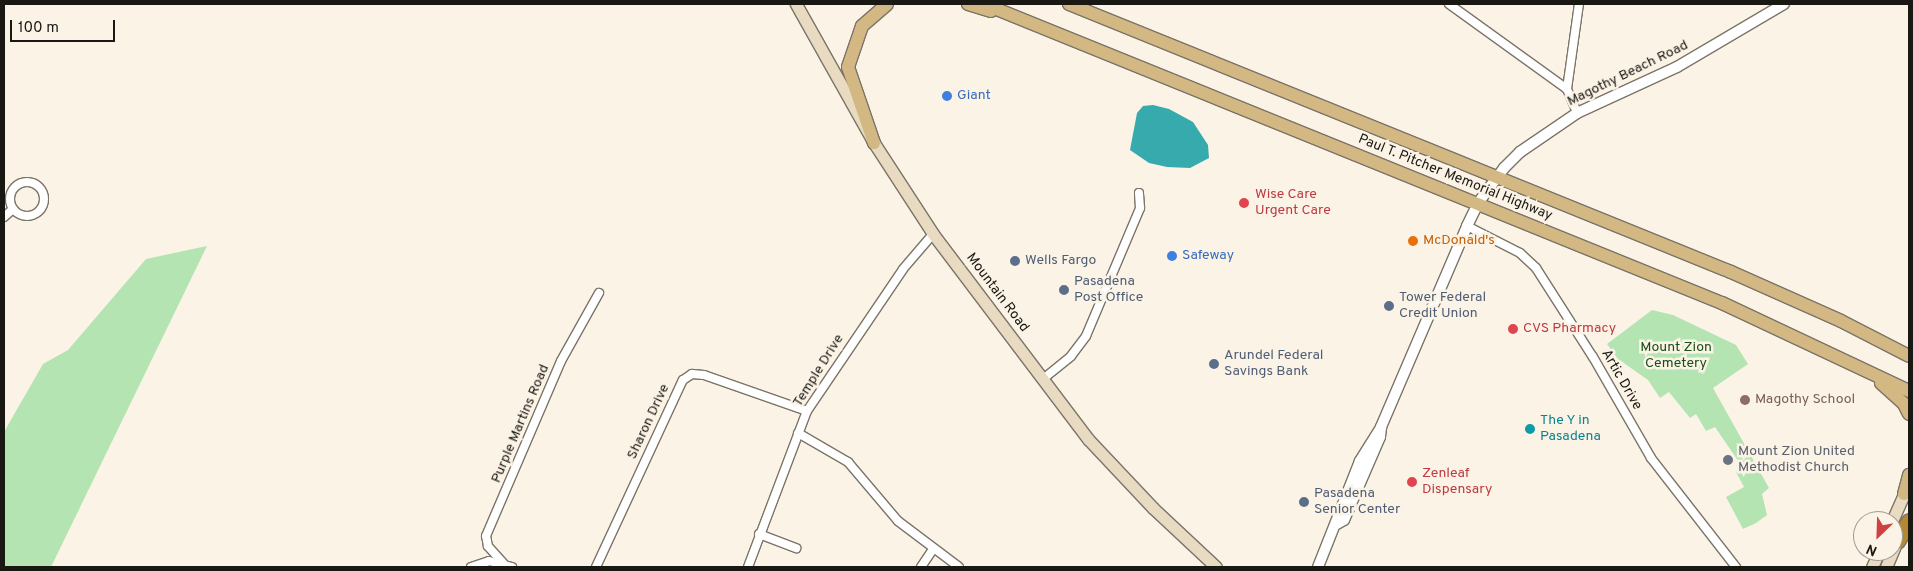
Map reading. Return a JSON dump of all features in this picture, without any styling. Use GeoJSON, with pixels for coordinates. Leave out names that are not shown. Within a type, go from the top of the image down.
{"type":"FeatureCollection","features":[{"type":"Feature","properties":{"kind":"main road","name":"Mountain Road"},"geometry":{"type":"LineString","coordinates":[[796,4],[874,143],[933,234],[1088,439],[1126,480],[1216,567]]}},
{"type":"Feature","properties":{"kind":"main road"},"geometry":{"type":"LineString","coordinates":[[874,143],[848,68],[862,26],[887,4]]}},
{"type":"Feature","properties":{"kind":"main road"},"geometry":{"type":"LineString","coordinates":[[968,4],[1050,30]]}},
{"type":"Feature","properties":{"kind":"main road","name":"Paul T. Pitcher Memorial Highway"},"geometry":{"type":"LineString","coordinates":[[984,4],[1722,303],[1909,392]]}},
{"type":"Feature","properties":{"kind":"main road","name":"Paul T. Pitcher Memorial Highway"},"geometry":{"type":"LineString","coordinates":[[1069,4],[1731,272],[1841,321],[1909,356]]}},
{"type":"Feature","properties":{"kind":"main road"},"geometry":{"type":"LineString","coordinates":[[1841,321],[1909,345]]}},
{"type":"Feature","properties":{"kind":"main road"},"geometry":{"type":"LineString","coordinates":[[1832,354],[1894,393],[1909,414]]}},
{"type":"Feature","properties":{"kind":"main road"},"geometry":{"type":"LineString","coordinates":[[1897,511],[1907,488],[1909,475]]}},
{"type":"Feature","properties":{"kind":"main road"},"geometry":{"type":"LineString","coordinates":[[1903,528],[1909,514]]}},
{"type":"Feature","properties":{"kind":"street"},"geometry":{"type":"LineString","coordinates":[[1448,4],[1567,90],[1577,113]]}},
{"type":"Feature","properties":{"kind":"street"},"geometry":{"type":"LineString","coordinates":[[1567,90],[1579,4]]}},
{"type":"Feature","properties":{"kind":"street","name":"Magothy Beach Road"},"geometry":{"type":"LineString","coordinates":[[1318,567],[1337,524],[1337,516],[1360,461],[1381,426],[1466,226],[1478,203],[1496,177],[1520,152],[1577,113],[1677,67],[1784,4]]}},
{"type":"Feature","properties":{"kind":"street"},"geometry":{"type":"LineString","coordinates":[[28,181],[42,190],[44,202],[39,212],[22,216],[13,209],[9,198],[18,184],[28,181]]}},
{"type":"Feature","properties":{"kind":"street"},"geometry":{"type":"LineString","coordinates":[[1043,379],[1071,356],[1086,336],[1140,208],[1139,193]]}},
{"type":"Feature","properties":{"kind":"street"},"geometry":{"type":"LineString","coordinates":[[4,217],[13,209]]}},
{"type":"Feature","properties":{"kind":"street","name":"Artic Drive"},"geometry":{"type":"LineString","coordinates":[[1466,226],[1520,253],[1536,268],[1593,357],[1651,458],[1736,567]]}},
{"type":"Feature","properties":{"kind":"street","name":"Temple Drive"},"geometry":{"type":"LineString","coordinates":[[748,567],[807,411],[876,307],[920,246],[933,234]]}},
{"type":"Feature","properties":{"kind":"street","name":"Purple Martins Road"},"geometry":{"type":"LineString","coordinates":[[504,564],[488,546],[486,536],[561,361],[599,293]]}},
{"type":"Feature","properties":{"kind":"street","name":"Sharon Drive"},"geometry":{"type":"LineString","coordinates":[[596,567],[683,380],[692,374],[704,375],[807,411]]}},
{"type":"Feature","properties":{"kind":"street"},"geometry":{"type":"LineString","coordinates":[[798,433],[848,462],[898,520],[933,549],[960,567]]}},
{"type":"Feature","properties":{"kind":"street"},"geometry":{"type":"LineString","coordinates":[[759,534],[796,548]]}},
{"type":"Feature","properties":{"kind":"street"},"geometry":{"type":"LineString","coordinates":[[921,567],[933,549]]}},
{"type":"Feature","properties":{"kind":"street","name":"Purple Martins Road"},"geometry":{"type":"LineString","coordinates":[[471,567],[481,562],[504,564],[512,567]]}},
{"type":"Feature","properties":{"kind":"green space"},"geometry":{"type":"Polygon","coordinates":[[[207,246],[51,567],[4,567],[4,432],[43,364],[68,350],[146,259],[207,246]]]}},
{"type":"Feature","properties":{"kind":"green space","name":"Mount Zion Cemetery"},"geometry":{"type":"Polygon","coordinates":[[[1652,310],[1673,315],[1736,345],[1748,364],[1713,388],[1769,488],[1762,494],[1767,515],[1743,529],[1726,497],[1744,487],[1736,472],[1743,468],[1715,427],[1706,431],[1696,414],[1690,418],[1669,392],[1660,398],[1648,380],[1618,359],[1607,344],[1652,310]]]}},
{"type":"Feature","properties":{"kind":"water"},"geometry":{"type":"Polygon","coordinates":[[[1153,105],[1169,109],[1193,122],[1208,145],[1209,158],[1190,168],[1167,167],[1149,163],[1130,150],[1137,113],[1143,106],[1153,105]]]}},
{"type":"Feature","properties":{"kind":"place","name":"Giant"},"geometry":{"type":"Point","coordinates":[947,96]}},
{"type":"Feature","properties":{"kind":"place","name":"Wise Care Urgent Care"},"geometry":{"type":"Point","coordinates":[1244,203]}},
{"type":"Feature","properties":{"kind":"place","name":"McDonald's"},"geometry":{"type":"Point","coordinates":[1413,241]}},
{"type":"Feature","properties":{"kind":"place","name":"Safeway"},"geometry":{"type":"Point","coordinates":[1172,256]}},
{"type":"Feature","properties":{"kind":"place","name":"Wells Fargo"},"geometry":{"type":"Point","coordinates":[1015,261]}},
{"type":"Feature","properties":{"kind":"place","name":"Pasadena Post Office"},"geometry":{"type":"Point","coordinates":[1064,290]}},
{"type":"Feature","properties":{"kind":"place","name":"Tower Federal Credit Union"},"geometry":{"type":"Point","coordinates":[1389,306]}},
{"type":"Feature","properties":{"kind":"place","name":"CVS Pharmacy"},"geometry":{"type":"Point","coordinates":[1513,329]}},
{"type":"Feature","properties":{"kind":"place","name":"Arundel Federal Savings Bank"},"geometry":{"type":"Point","coordinates":[1214,364]}},
{"type":"Feature","properties":{"kind":"place","name":"Magothy School"},"geometry":{"type":"Point","coordinates":[1745,400]}},
{"type":"Feature","properties":{"kind":"place","name":"The Y in Pasadena"},"geometry":{"type":"Point","coordinates":[1530,429]}},
{"type":"Feature","properties":{"kind":"place","name":"Mount Zion United Methodist Church"},"geometry":{"type":"Point","coordinates":[1728,460]}},
{"type":"Feature","properties":{"kind":"place","name":"Zenleaf Dispensary"},"geometry":{"type":"Point","coordinates":[1412,482]}},
{"type":"Feature","properties":{"kind":"place","name":"Pasadena Senior Center"},"geometry":{"type":"Point","coordinates":[1304,502]}}]}
